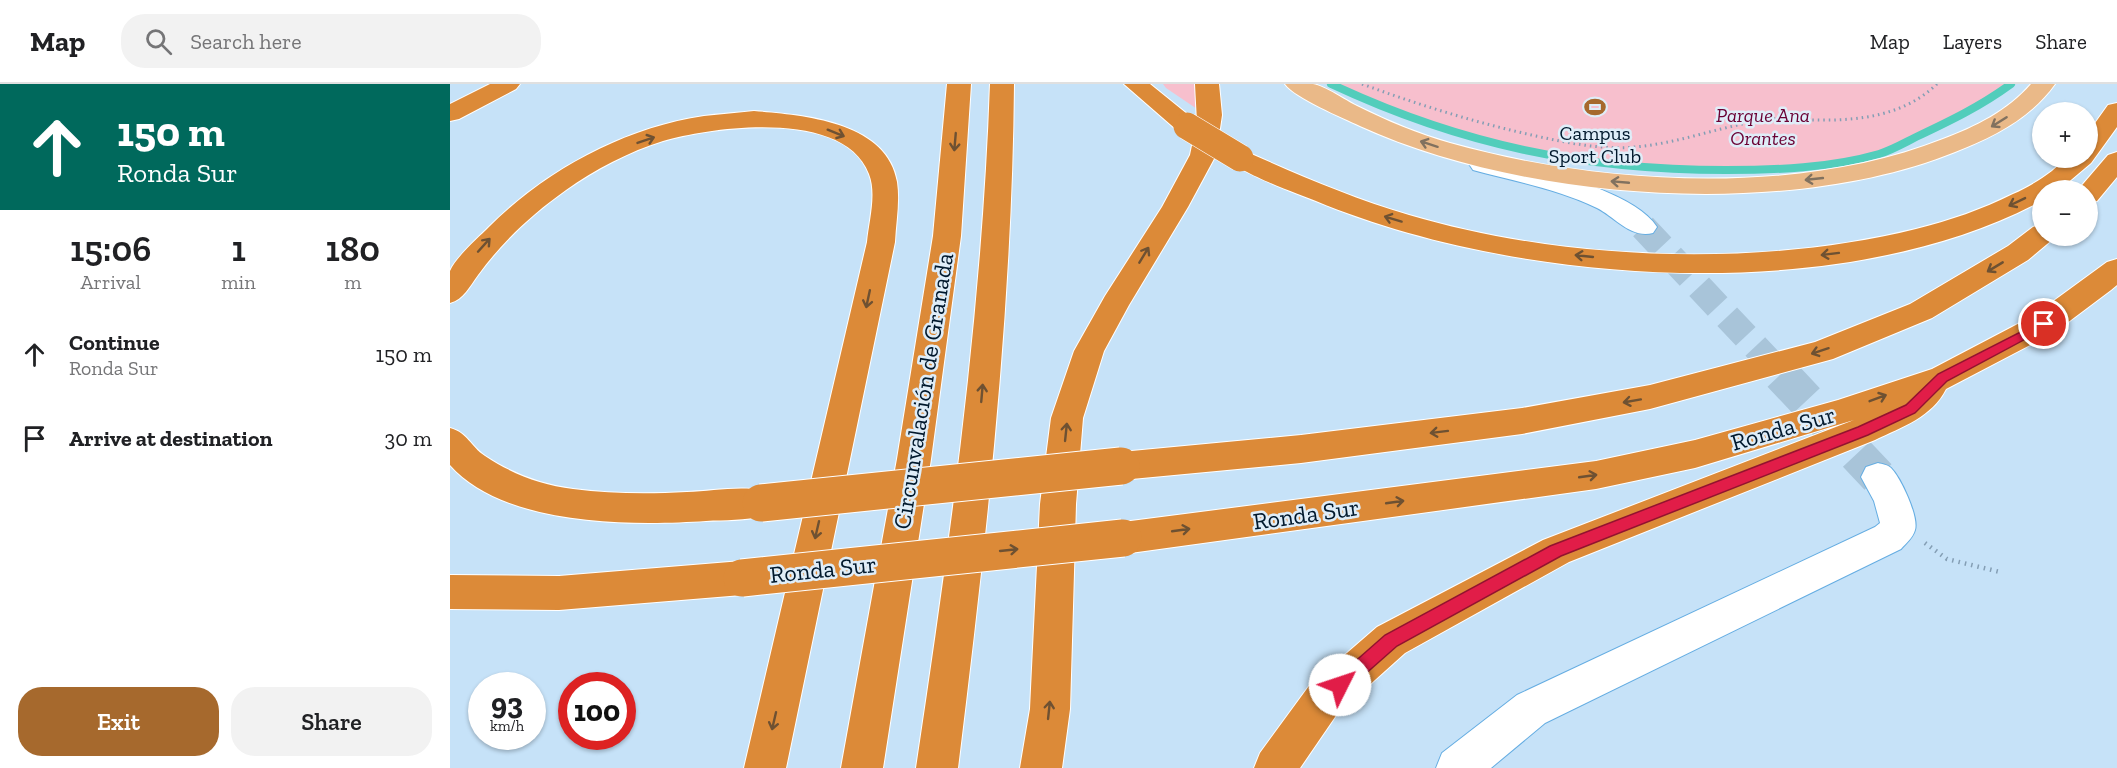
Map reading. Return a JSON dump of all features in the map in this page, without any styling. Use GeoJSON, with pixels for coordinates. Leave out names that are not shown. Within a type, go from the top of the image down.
{"type":"FeatureCollection","features":[{"type":"Feature","properties":{"kind":"highway"},"geometry":{"type":"LineString","coordinates":[[450,102],[489,84]]}},
{"type":"Feature","properties":{"kind":"highway"},"geometry":{"type":"LineString","coordinates":[[450,114],[508,84]]}},
{"type":"Feature","properties":{"kind":"highway","name":"Circunvalación de Granada"},"geometry":{"type":"LineString","coordinates":[[862,768],[914,459],[947,236],[960,84]]}},
{"type":"Feature","properties":{"kind":"highway","name":"Circunvalación de Granada"},"geometry":{"type":"LineString","coordinates":[[937,768],[963,586],[977,451],[995,234],[1002,84]]}},
{"type":"Feature","properties":{"kind":"highway"},"geometry":{"type":"LineString","coordinates":[[1136,84],[1187,126],[1240,158],[1296,184],[1355,207],[1437,231],[1523,250],[1642,262],[1712,263],[1777,260],[1836,254],[1896,244],[1955,229],[2001,211],[2041,190],[2069,168]]}},
{"type":"Feature","properties":{"kind":"highway"},"geometry":{"type":"LineString","coordinates":[[1041,768],[1050,709],[1058,504],[1067,418],[1089,351],[1115,303],[1175,207],[1203,155],[1210,115],[1207,84]]}},
{"type":"Feature","properties":{"kind":"highway"},"geometry":{"type":"LineString","coordinates":[[2098,137],[2117,110]]}},
{"type":"Feature","properties":{"kind":"highway"},"geometry":{"type":"LineString","coordinates":[[450,293],[474,257],[501,226],[532,200],[602,157],[674,130],[716,121],[779,118],[815,124],[845,136],[868,153],[882,175],[880,242],[765,768]]}},
{"type":"Feature","properties":{"kind":"highway"},"geometry":{"type":"LineString","coordinates":[[2098,183],[2117,160]]}},
{"type":"Feature","properties":{"kind":"highway"},"geometry":{"type":"LineString","coordinates":[[450,441],[471,464],[505,485],[557,501],[625,508],[761,503],[1301,450],[1522,421],[1672,392],[1822,351],[1921,311],[2018,253],[2032,242]]}},
{"type":"Feature","properties":{"kind":"highway","name":"Ronda Sur"},"geometry":{"type":"LineString","coordinates":[[450,592],[487,595],[622,589],[742,578],[1123,538],[1596,475],[1695,454],[1844,411],[1942,378],[2044,324],[2102,283],[2117,269]]}},
{"type":"Feature","properties":{"kind":"highway"},"geometry":{"type":"LineString","coordinates":[[1275,768],[1323,700],[1391,640],[1556,551],[1786,462],[1910,409],[1942,378]]}},
{"type":"Feature","properties":{"kind":"main road"},"geometry":{"type":"LineString","coordinates":[[1297,84],[1385,128],[1457,153],[1511,166],[1565,176],[1642,183],[1749,184],[1829,177],[1884,168],[1927,156],[1995,125],[2021,107],[2043,84]]}},
{"type":"Feature","properties":{"kind":"street"},"geometry":{"type":"LineString","coordinates":[[1457,153],[1482,164],[1592,196],[1617,207],[1643,227]]}},
{"type":"Feature","properties":{"kind":"street"},"geometry":{"type":"LineString","coordinates":[[1457,768],[1531,709],[1888,538],[1898,528],[1898,515],[1892,499],[1878,477]]}},
{"type":"Feature","properties":{"kind":"path"},"geometry":{"type":"LineString","coordinates":[[1362,84],[1396,98],[1478,122],[1572,144],[1616,148],[1682,140],[1736,125],[1775,119],[1824,120],[1869,117],[1907,105],[1937,84]]}},
{"type":"Feature","properties":{"kind":"path"},"geometry":{"type":"LineString","coordinates":[[1898,528],[1916,536],[1947,559],[2000,572]]}},
{"type":"Feature","properties":{"kind":"green space"},"geometry":{"type":"Polygon","coordinates":[[[1163,84],[1196,84],[1203,113],[1166,88],[1163,84]]]}},
{"type":"Feature","properties":{"kind":"green space","name":"Parque Ana Orantes"},"geometry":{"type":"Polygon","coordinates":[[[1334,84],[2005,84],[1951,120],[1909,140],[1867,155],[1793,167],[1686,169],[1582,160],[1531,152],[1480,140],[1382,106],[1334,84]]]}},
{"type":"Feature","properties":{"kind":"waterway"},"geometry":{"type":"LineString","coordinates":[[1331,84],[1427,123],[1524,150],[1622,165],[1726,170],[1803,167],[1879,154],[1965,113],[2011,84]]}},
{"type":"Feature","properties":{"kind":"tunnel"},"geometry":{"type":"LineString","coordinates":[[1643,227],[1783,376]]}},
{"type":"Feature","properties":{"kind":"tunnel"},"geometry":{"type":"LineString","coordinates":[[1781,374],[1878,477]]}},
{"type":"Feature","properties":{"kind":"place","name":"Campus Sport Club"},"geometry":{"type":"Point","coordinates":[1595,107]}},
{"type":"Feature","properties":{"kind":"route"},"geometry":{"type":"LineString","coordinates":[[1340,685],[1391,640],[1556,551],[1863,431],[1910,409],[1942,378],[2044,324]]}}]}
